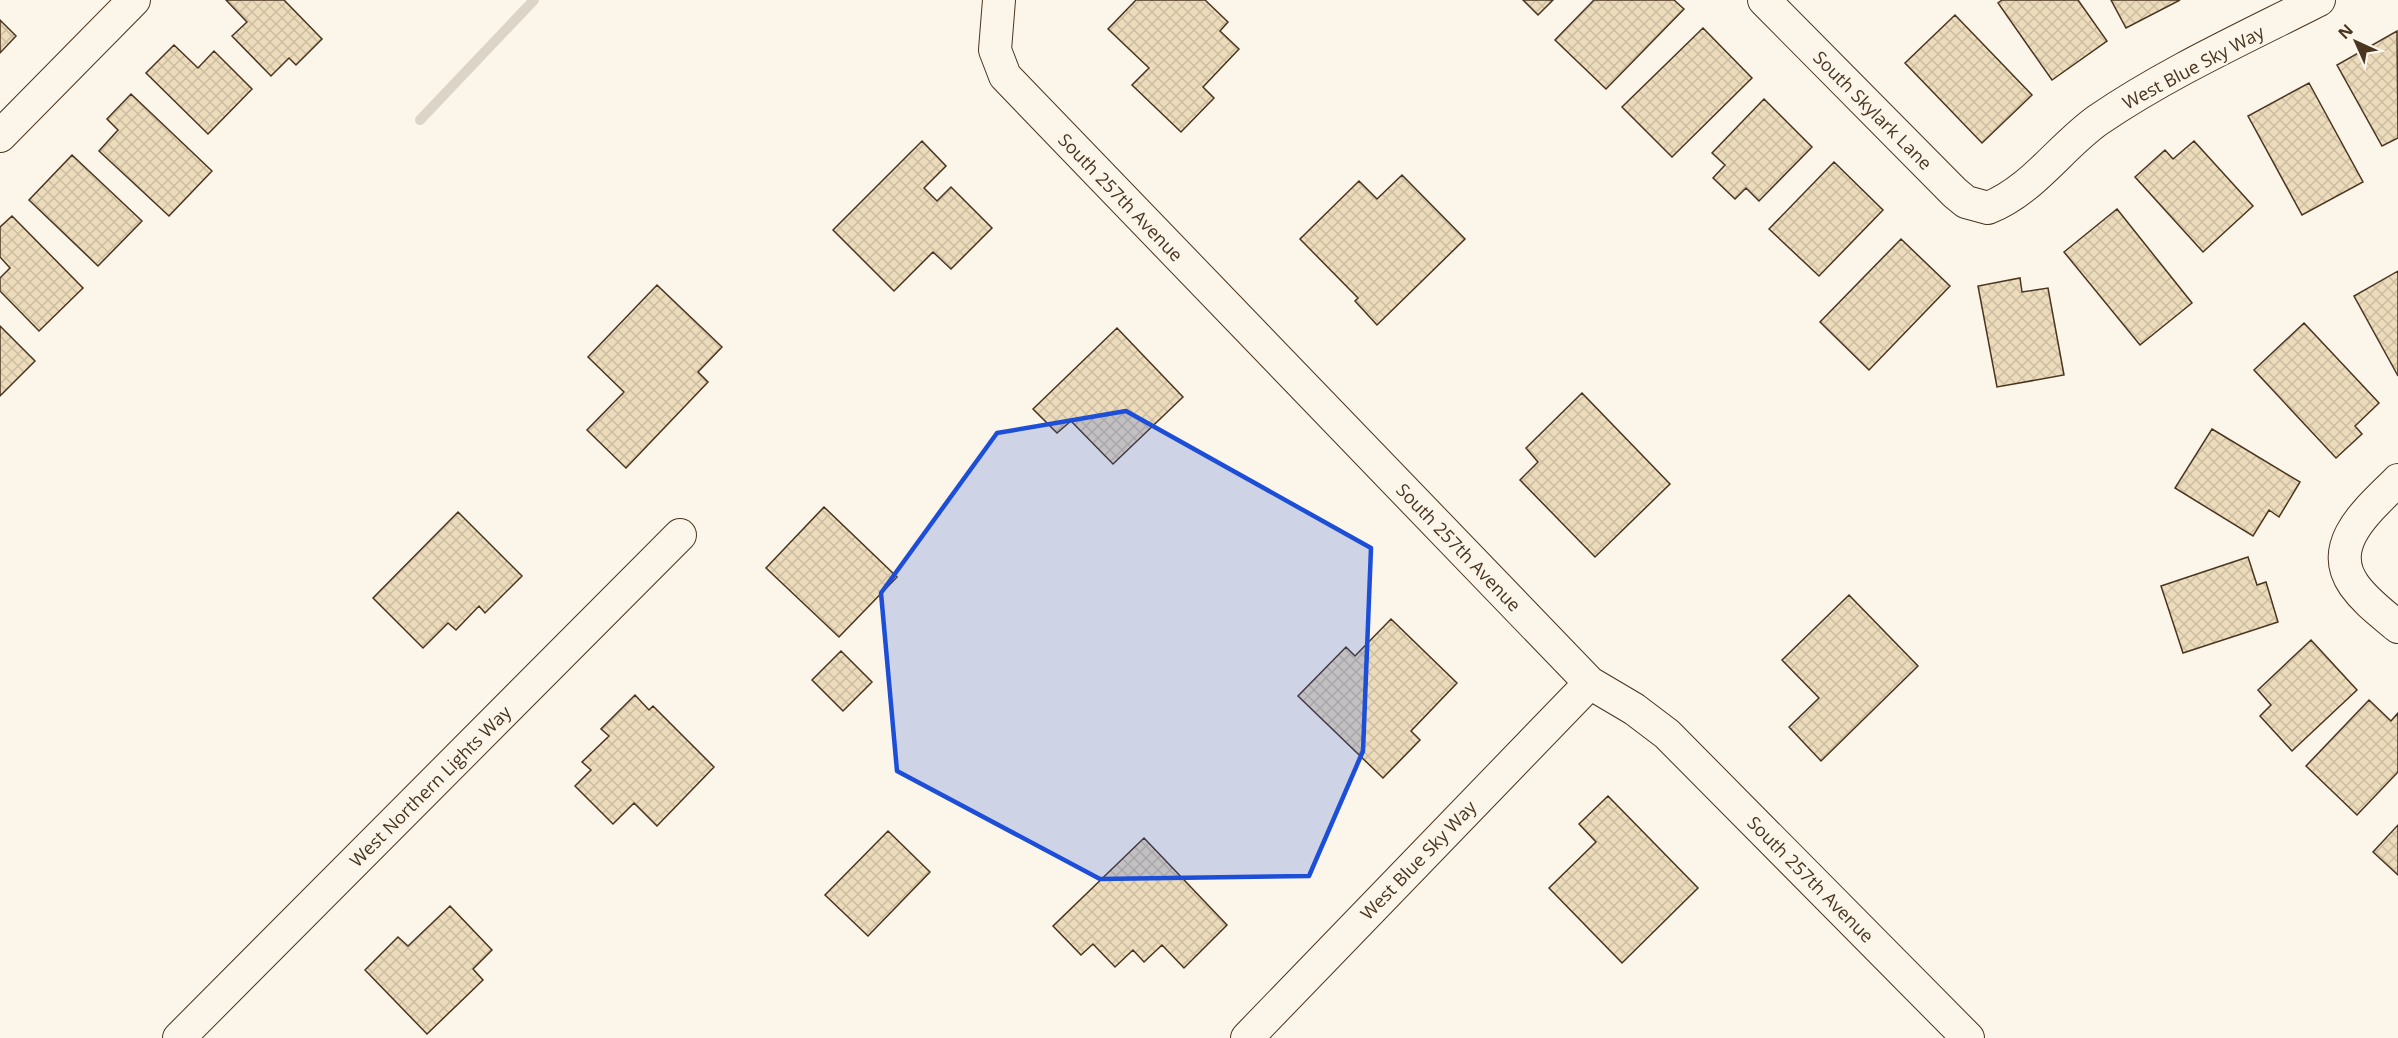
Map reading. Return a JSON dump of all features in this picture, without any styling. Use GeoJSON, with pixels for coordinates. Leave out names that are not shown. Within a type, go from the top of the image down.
{"type":"FeatureCollection","features":[{"type":"Feature","properties":{"kind":"street"},"geometry":{"type":"LineString","coordinates":[[0,136],[134,0]]}},
{"type":"Feature","properties":{"kind":"street","name":"South Skylark Lane"},"geometry":{"type":"LineString","coordinates":[[1764,0],[1955,193],[1966,202],[1988,208]]}},
{"type":"Feature","properties":{"kind":"street","name":"West Blue Sky Way"},"geometry":{"type":"LineString","coordinates":[[1988,208],[2014,195],[2031,182],[2072,141],[2139,93],[2319,0]]}},
{"type":"Feature","properties":{"kind":"street","name":"South 257th Avenue"},"geometry":{"type":"LineString","coordinates":[[997,11],[995,50],[1005,76],[1590,683],[1634,709],[1667,734],[1968,1038]]}},
{"type":"Feature","properties":{"kind":"street"},"geometry":{"type":"LineString","coordinates":[[2398,480],[2355,525],[2348,539],[2345,553],[2348,573],[2354,585],[2398,627]]}},
{"type":"Feature","properties":{"kind":"street","name":"West Northern Lights Way"},"geometry":{"type":"LineString","coordinates":[[179,1038],[680,535]]}},
{"type":"Feature","properties":{"kind":"street","name":"West Blue Sky Way"},"geometry":{"type":"LineString","coordinates":[[1247,1038],[1590,683]]}},
{"type":"Feature","properties":{"kind":"highlighted area"},"geometry":{"type":"Polygon","coordinates":[[[1126,411],[1371,548],[1363,751],[1309,876],[1100,879],[897,771],[881,593],[997,433],[1126,411]]]}},
{"type":"Feature","properties":{"kind":"building"},"geometry":{"type":"Polygon","coordinates":[[[226,0],[284,0],[322,39],[296,65],[289,58],[271,76],[232,36],[247,22],[226,0]]]}},
{"type":"Feature","properties":{"kind":"building"},"geometry":{"type":"Polygon","coordinates":[[[1136,0],[1205,0],[1228,22],[1220,31],[1239,49],[1203,87],[1214,98],[1181,132],[1132,85],[1149,68],[1108,29],[1136,0]]]}},
{"type":"Feature","properties":{"kind":"building"},"geometry":{"type":"Polygon","coordinates":[[[1523,0],[1553,0],[1538,15],[1523,0]]]}},
{"type":"Feature","properties":{"kind":"building"},"geometry":{"type":"Polygon","coordinates":[[[1594,0],[1674,0],[1684,9],[1606,89],[1555,40],[1594,0]]]}},
{"type":"Feature","properties":{"kind":"building"},"geometry":{"type":"Polygon","coordinates":[[[2002,0],[2078,0],[2107,41],[2052,80],[1998,3],[2002,0]]]}},
{"type":"Feature","properties":{"kind":"building"},"geometry":{"type":"Polygon","coordinates":[[[2111,0],[2180,0],[2126,28],[2111,0]]]}},
{"type":"Feature","properties":{"kind":"building"},"geometry":{"type":"Polygon","coordinates":[[[1955,15],[2032,95],[1982,143],[1905,63],[1955,15]]]}},
{"type":"Feature","properties":{"kind":"building"},"geometry":{"type":"Polygon","coordinates":[[[0,20],[16,36],[0,53],[0,20]]]}},
{"type":"Feature","properties":{"kind":"building"},"geometry":{"type":"Polygon","coordinates":[[[1703,28],[1752,78],[1672,157],[1622,107],[1703,28]]]}},
{"type":"Feature","properties":{"kind":"building"},"geometry":{"type":"Polygon","coordinates":[[[2397,31],[2398,138],[2382,146],[2337,65],[2397,31]]]}},
{"type":"Feature","properties":{"kind":"building"},"geometry":{"type":"Polygon","coordinates":[[[174,45],[198,68],[214,51],[252,89],[208,134],[146,73],[174,45]]]}},
{"type":"Feature","properties":{"kind":"building"},"geometry":{"type":"Polygon","coordinates":[[[2309,83],[2363,182],[2302,215],[2248,116],[2309,83]]]}},
{"type":"Feature","properties":{"kind":"building"},"geometry":{"type":"Polygon","coordinates":[[[131,94],[212,171],[169,216],[99,151],[118,130],[107,119],[131,94]]]}},
{"type":"Feature","properties":{"kind":"building"},"geometry":{"type":"Polygon","coordinates":[[[1764,99],[1812,147],[1759,201],[1746,188],[1735,199],[1713,178],[1725,165],[1712,153],[1764,99]]]}},
{"type":"Feature","properties":{"kind":"building"},"geometry":{"type":"Polygon","coordinates":[[[922,141],[946,166],[924,188],[937,201],[951,187],[992,228],[951,269],[933,252],[894,291],[833,230],[922,141]]]}},
{"type":"Feature","properties":{"kind":"building"},"geometry":{"type":"Polygon","coordinates":[[[2194,141],[2253,206],[2203,252],[2135,177],[2165,150],[2173,159],[2194,141]]]}},
{"type":"Feature","properties":{"kind":"building"},"geometry":{"type":"Polygon","coordinates":[[[72,155],[142,221],[98,266],[29,200],[72,155]]]}},
{"type":"Feature","properties":{"kind":"building"},"geometry":{"type":"Polygon","coordinates":[[[1834,162],[1883,210],[1819,276],[1769,229],[1834,162]]]}},
{"type":"Feature","properties":{"kind":"building"},"geometry":{"type":"Polygon","coordinates":[[[1402,175],[1465,239],[1377,325],[1355,301],[1358,298],[1300,239],[1359,181],[1377,199],[1402,175]]]}},
{"type":"Feature","properties":{"kind":"building"},"geometry":{"type":"Polygon","coordinates":[[[2117,209],[2192,303],[2140,345],[2064,252],[2117,209]]]}},
{"type":"Feature","properties":{"kind":"building"},"geometry":{"type":"Polygon","coordinates":[[[12,216],[83,288],[39,331],[0,291],[0,278],[10,268],[0,257],[0,227],[12,216]]]}},
{"type":"Feature","properties":{"kind":"building"},"geometry":{"type":"Polygon","coordinates":[[[1901,239],[1950,286],[1869,370],[1820,322],[1901,239]]]}},
{"type":"Feature","properties":{"kind":"building"},"geometry":{"type":"Polygon","coordinates":[[[2398,271],[2398,376],[2354,296],[2398,271]]]}},
{"type":"Feature","properties":{"kind":"building"},"geometry":{"type":"Polygon","coordinates":[[[2020,278],[2022,292],[2048,288],[2064,375],[1997,387],[1978,286],[2020,278]]]}},
{"type":"Feature","properties":{"kind":"building"},"geometry":{"type":"Polygon","coordinates":[[[657,285],[722,347],[698,372],[708,382],[626,468],[587,430],[624,392],[588,357],[657,285]]]}},
{"type":"Feature","properties":{"kind":"building"},"geometry":{"type":"Polygon","coordinates":[[[2304,323],[2379,403],[2355,426],[2362,434],[2336,458],[2254,370],[2304,323]]]}},
{"type":"Feature","properties":{"kind":"building"},"geometry":{"type":"Polygon","coordinates":[[[0,326],[35,361],[0,396],[0,326]]]}},
{"type":"Feature","properties":{"kind":"building"},"geometry":{"type":"Polygon","coordinates":[[[1117,328],[1183,397],[1113,464],[1071,421],[1057,433],[1033,409],[1117,328]]]}},
{"type":"Feature","properties":{"kind":"building"},"geometry":{"type":"Polygon","coordinates":[[[1582,393],[1670,484],[1595,557],[1520,480],[1538,462],[1526,448],[1582,393]]]}},
{"type":"Feature","properties":{"kind":"building"},"geometry":{"type":"Polygon","coordinates":[[[2212,429],[2300,482],[2279,517],[2269,510],[2253,536],[2175,488],[2212,429]]]}},
{"type":"Feature","properties":{"kind":"building"},"geometry":{"type":"Polygon","coordinates":[[[824,507],[897,577],[839,637],[766,568],[824,507]]]}},
{"type":"Feature","properties":{"kind":"building"},"geometry":{"type":"Polygon","coordinates":[[[458,512],[522,576],[485,613],[479,606],[456,630],[448,623],[423,648],[373,598],[458,512]]]}},
{"type":"Feature","properties":{"kind":"building"},"geometry":{"type":"Polygon","coordinates":[[[2248,557],[2257,585],[2266,582],[2278,622],[2183,653],[2161,586],[2248,557]]]}},
{"type":"Feature","properties":{"kind":"building"},"geometry":{"type":"Polygon","coordinates":[[[1849,595],[1918,666],[1821,761],[1789,727],[1819,698],[1782,660],[1849,595]]]}},
{"type":"Feature","properties":{"kind":"building"},"geometry":{"type":"Polygon","coordinates":[[[1391,619],[1457,683],[1411,731],[1420,740],[1383,778],[1298,696],[1346,647],[1355,656],[1391,619]]]}},
{"type":"Feature","properties":{"kind":"building"},"geometry":{"type":"Polygon","coordinates":[[[2311,640],[2357,690],[2292,751],[2260,716],[2271,705],[2258,690],[2311,640]]]}},
{"type":"Feature","properties":{"kind":"building"},"geometry":{"type":"Polygon","coordinates":[[[841,651],[872,682],[843,711],[812,680],[841,651]]]}},
{"type":"Feature","properties":{"kind":"building"},"geometry":{"type":"Polygon","coordinates":[[[635,695],[649,710],[653,706],[714,767],[657,826],[634,803],[613,824],[575,786],[591,770],[582,762],[609,736],[601,729],[635,695]]]}},
{"type":"Feature","properties":{"kind":"building"},"geometry":{"type":"Polygon","coordinates":[[[2369,700],[2391,721],[2398,713],[2398,772],[2357,815],[2306,766],[2369,700]]]}},
{"type":"Feature","properties":{"kind":"building"},"geometry":{"type":"Polygon","coordinates":[[[1608,796],[1698,888],[1622,963],[1549,888],[1596,842],[1579,824],[1608,796]]]}},
{"type":"Feature","properties":{"kind":"building"},"geometry":{"type":"Polygon","coordinates":[[[2398,825],[2398,875],[2373,852],[2398,825]]]}},
{"type":"Feature","properties":{"kind":"building"},"geometry":{"type":"Polygon","coordinates":[[[888,831],[930,872],[868,936],[825,895],[888,831]]]}},
{"type":"Feature","properties":{"kind":"building"},"geometry":{"type":"Polygon","coordinates":[[[1144,838],[1227,925],[1184,968],[1162,945],[1144,962],[1133,950],[1115,967],[1093,944],[1081,955],[1053,926],[1144,838]]]}},
{"type":"Feature","properties":{"kind":"building"},"geometry":{"type":"Polygon","coordinates":[[[450,906],[492,950],[473,969],[483,980],[427,1034],[365,970],[398,937],[408,946],[450,906]]]}},
{"type":"Feature","properties":{"kind":"waterway"},"geometry":{"type":"LineString","coordinates":[[420,120],[534,0]]}}]}
